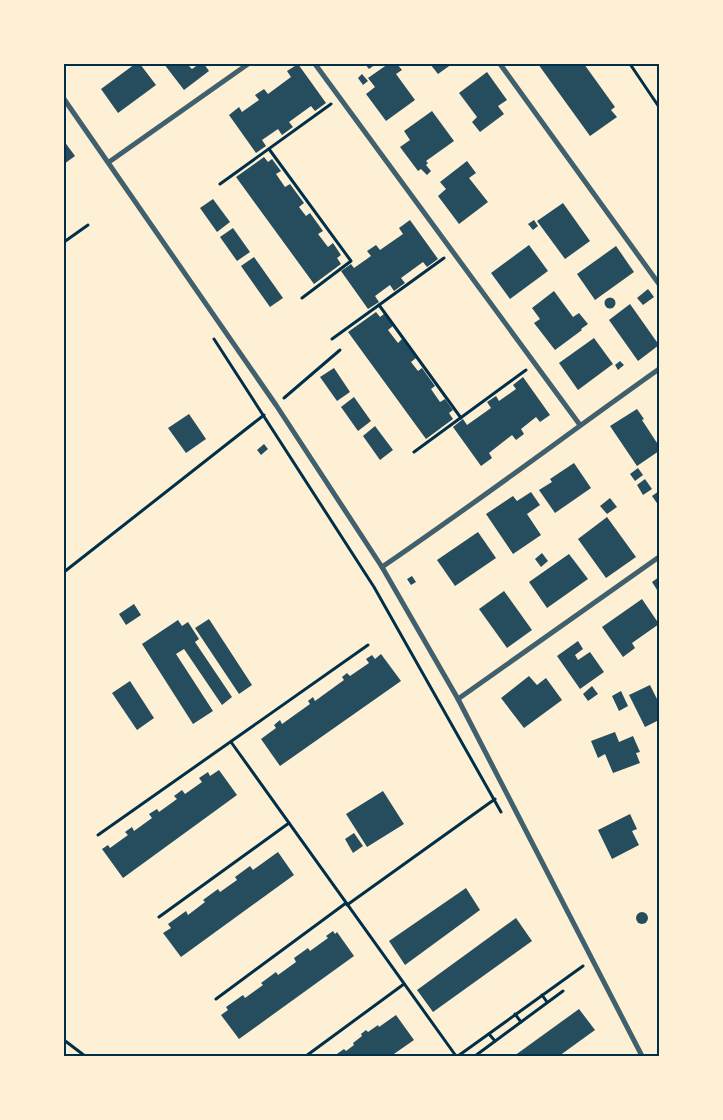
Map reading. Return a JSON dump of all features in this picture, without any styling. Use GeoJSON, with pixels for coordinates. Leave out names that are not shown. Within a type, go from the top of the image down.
{"type":"FeatureCollection","features":[{"type":"Feature","properties":{"kind":"street"},"geometry":{"type":"LineString","coordinates":[[109,162],[248,64]]}},
{"type":"Feature","properties":{"kind":"street"},"geometry":{"type":"LineString","coordinates":[[315,64],[580,425]]}},
{"type":"Feature","properties":{"kind":"street"},"geometry":{"type":"LineString","coordinates":[[500,64],[659,284]]}},
{"type":"Feature","properties":{"kind":"street"},"geometry":{"type":"LineString","coordinates":[[64,99],[276,405],[382,567],[458,699],[642,1056]]}},
{"type":"Feature","properties":{"kind":"street"},"geometry":{"type":"LineString","coordinates":[[382,567],[659,370]]}},
{"type":"Feature","properties":{"kind":"street"},"geometry":{"type":"LineString","coordinates":[[458,699],[659,557]]}},
{"type":"Feature","properties":{"kind":"path"},"geometry":{"type":"LineString","coordinates":[[630,64],[659,107]]}},
{"type":"Feature","properties":{"kind":"path"},"geometry":{"type":"LineString","coordinates":[[220,184],[340,98]]}},
{"type":"Feature","properties":{"kind":"path"},"geometry":{"type":"LineString","coordinates":[[268,149],[351,261],[302,298]]}},
{"type":"Feature","properties":{"kind":"path"},"geometry":{"type":"LineString","coordinates":[[64,242],[88,225]]}},
{"type":"Feature","properties":{"kind":"path"},"geometry":{"type":"LineString","coordinates":[[332,339],[453,252]]}},
{"type":"Feature","properties":{"kind":"path"},"geometry":{"type":"LineString","coordinates":[[379,305],[461,418]]}},
{"type":"Feature","properties":{"kind":"path"},"geometry":{"type":"LineString","coordinates":[[210,333],[374,587],[502,814]]}},
{"type":"Feature","properties":{"kind":"path"},"geometry":{"type":"LineString","coordinates":[[64,572],[263,416],[340,350]]}},
{"type":"Feature","properties":{"kind":"path"},"geometry":{"type":"LineString","coordinates":[[414,452],[535,364]]}},
{"type":"Feature","properties":{"kind":"path"},"geometry":{"type":"LineString","coordinates":[[98,835],[368,645]]}},
{"type":"Feature","properties":{"kind":"path"},"geometry":{"type":"LineString","coordinates":[[232,742],[457,1056],[592,959]]}},
{"type":"Feature","properties":{"kind":"path"},"geometry":{"type":"LineString","coordinates":[[216,1000],[505,792]]}},
{"type":"Feature","properties":{"kind":"path"},"geometry":{"type":"LineString","coordinates":[[159,917],[289,823]]}},
{"type":"Feature","properties":{"kind":"path"},"geometry":{"type":"LineString","coordinates":[[582,967],[586,975]]}},
{"type":"Feature","properties":{"kind":"path"},"geometry":{"type":"LineString","coordinates":[[306,1056],[404,984]]}},
{"type":"Feature","properties":{"kind":"path"},"geometry":{"type":"LineString","coordinates":[[475,1056],[563,991]]}},
{"type":"Feature","properties":{"kind":"path"},"geometry":{"type":"LineString","coordinates":[[542,995],[547,1002]]}},
{"type":"Feature","properties":{"kind":"path"},"geometry":{"type":"LineString","coordinates":[[515,1014],[521,1022]]}},
{"type":"Feature","properties":{"kind":"path"},"geometry":{"type":"LineString","coordinates":[[489,1034],[495,1041]]}},
{"type":"Feature","properties":{"kind":"path"},"geometry":{"type":"LineString","coordinates":[[64,1040],[85,1056]]}},
{"type":"Feature","properties":{"kind":"building"},"geometry":{"type":"Polygon","coordinates":[[[135,64],[140,64],[156,85],[118,113],[101,89],[135,64]]]}},
{"type":"Feature","properties":{"kind":"building"},"geometry":{"type":"Polygon","coordinates":[[[164,64],[192,64],[189,66],[192,69],[199,64],[204,64],[209,71],[184,90],[164,64]]]}},
{"type":"Feature","properties":{"kind":"building"},"geometry":{"type":"Polygon","coordinates":[[[298,64],[326,103],[315,111],[311,106],[289,122],[293,127],[282,135],[278,129],[262,140],[266,146],[256,153],[229,115],[239,107],[242,112],[259,100],[255,95],[264,89],[268,94],[291,77],[287,71],[298,64]]]}},
{"type":"Feature","properties":{"kind":"building"},"geometry":{"type":"Polygon","coordinates":[[[365,64],[376,64],[369,69],[365,64]]]}},
{"type":"Feature","properties":{"kind":"building"},"geometry":{"type":"Polygon","coordinates":[[[388,64],[397,64],[402,70],[396,74],[415,100],[386,121],[366,94],[375,87],[368,78],[388,64]]]}},
{"type":"Feature","properties":{"kind":"building"},"geometry":{"type":"Polygon","coordinates":[[[430,64],[452,64],[438,74],[430,64]]]}},
{"type":"Feature","properties":{"kind":"building"},"geometry":{"type":"Polygon","coordinates":[[[538,64],[584,64],[615,107],[611,110],[617,117],[590,136],[538,64]]]}},
{"type":"Feature","properties":{"kind":"building"},"geometry":{"type":"Polygon","coordinates":[[[487,72],[507,100],[498,106],[504,114],[480,132],[472,122],[477,117],[459,93],[487,72]]]}},
{"type":"Feature","properties":{"kind":"building"},"geometry":{"type":"Polygon","coordinates":[[[362,74],[368,81],[363,85],[358,78],[362,74]]]}},
{"type":"Feature","properties":{"kind":"building"},"geometry":{"type":"Polygon","coordinates":[[[432,111],[454,141],[426,161],[428,163],[426,165],[431,171],[427,175],[421,169],[418,171],[400,147],[410,140],[404,131],[432,111]]]}},
{"type":"Feature","properties":{"kind":"building"},"geometry":{"type":"Polygon","coordinates":[[[64,141],[75,156],[64,164],[64,141]]]}},
{"type":"Feature","properties":{"kind":"building"},"geometry":{"type":"Polygon","coordinates":[[[264,157],[268,162],[272,159],[281,171],[276,174],[285,187],[290,184],[304,203],[299,207],[306,216],[310,213],[323,231],[318,234],[328,247],[333,243],[341,255],[337,258],[341,264],[314,284],[236,177],[264,157]]]}},
{"type":"Feature","properties":{"kind":"building"},"geometry":{"type":"Polygon","coordinates":[[[467,161],[476,173],[469,178],[488,202],[459,224],[438,196],[446,189],[440,182],[467,161]]]}},
{"type":"Feature","properties":{"kind":"building"},"geometry":{"type":"Polygon","coordinates":[[[213,199],[230,222],[217,232],[200,208],[213,199]]]}},
{"type":"Feature","properties":{"kind":"building"},"geometry":{"type":"Polygon","coordinates":[[[563,203],[590,241],[565,259],[537,221],[563,203]]]}},
{"type":"Feature","properties":{"kind":"building"},"geometry":{"type":"Polygon","coordinates":[[[410,220],[438,259],[427,267],[423,262],[401,278],[405,283],[394,291],[390,285],[375,296],[379,302],[368,309],[341,271],[351,264],[354,268],[371,256],[367,251],[376,245],[380,250],[403,234],[399,228],[410,220]]]}},
{"type":"Feature","properties":{"kind":"building"},"geometry":{"type":"Polygon","coordinates":[[[534,220],[538,226],[533,230],[528,224],[534,220]]]}},
{"type":"Feature","properties":{"kind":"building"},"geometry":{"type":"Polygon","coordinates":[[[233,228],[250,252],[237,261],[220,237],[233,228]]]}},
{"type":"Feature","properties":{"kind":"building"},"geometry":{"type":"Polygon","coordinates":[[[529,245],[548,271],[510,299],[491,273],[529,245]]]}},
{"type":"Feature","properties":{"kind":"building"},"geometry":{"type":"Polygon","coordinates":[[[616,246],[634,272],[595,300],[577,274],[616,246]]]}},
{"type":"Feature","properties":{"kind":"building"},"geometry":{"type":"Polygon","coordinates":[[[254,257],[283,298],[270,307],[241,266],[254,257]]]}},
{"type":"Feature","properties":{"kind":"building"},"geometry":{"type":"Polygon","coordinates":[[[648,289],[654,297],[643,305],[637,298],[648,289]]]}},
{"type":"Feature","properties":{"kind":"building"},"geometry":{"type":"Polygon","coordinates":[[[554,291],[573,317],[579,313],[588,324],[555,350],[534,323],[540,319],[532,308],[554,291]]]}},
{"type":"Feature","properties":{"kind":"building"},"geometry":{"type":"Polygon","coordinates":[[[608,298],[612,298],[615,303],[614,307],[608,308],[605,305],[605,301],[608,298]]]}},
{"type":"Feature","properties":{"kind":"building"},"geometry":{"type":"Polygon","coordinates":[[[630,304],[659,345],[638,361],[609,320],[630,304]]]}},
{"type":"Feature","properties":{"kind":"building"},"geometry":{"type":"Polygon","coordinates":[[[376,312],[380,317],[384,314],[393,326],[388,330],[398,343],[402,339],[416,358],[411,362],[418,371],[422,368],[435,386],[431,389],[440,402],[445,399],[453,410],[449,413],[453,419],[426,439],[348,332],[376,312]]]}},
{"type":"Feature","properties":{"kind":"building"},"geometry":{"type":"Polygon","coordinates":[[[594,338],[613,364],[578,390],[559,363],[594,338]]]}},
{"type":"Feature","properties":{"kind":"building"},"geometry":{"type":"Polygon","coordinates":[[[620,361],[624,365],[618,370],[615,365],[620,361]]]}},
{"type":"Feature","properties":{"kind":"building"},"geometry":{"type":"Polygon","coordinates":[[[334,368],[350,392],[337,401],[320,377],[334,368]]]}},
{"type":"Feature","properties":{"kind":"building"},"geometry":{"type":"Polygon","coordinates":[[[523,377],[550,415],[540,422],[536,417],[521,429],[524,434],[516,440],[512,435],[489,453],[492,458],[481,466],[453,427],[463,419],[467,425],[491,408],[487,402],[496,396],[499,401],[516,389],[513,385],[523,377]]]}},
{"type":"Feature","properties":{"kind":"building"},"geometry":{"type":"Polygon","coordinates":[[[354,397],[371,421],[358,431],[341,407],[354,397]]]}},
{"type":"Feature","properties":{"kind":"building"},"geometry":{"type":"Polygon","coordinates":[[[637,409],[659,446],[659,451],[637,466],[610,426],[637,409]]]}},
{"type":"Feature","properties":{"kind":"building"},"geometry":{"type":"Polygon","coordinates":[[[189,414],[206,439],[186,453],[168,428],[189,414]]]}},
{"type":"Feature","properties":{"kind":"building"},"geometry":{"type":"Polygon","coordinates":[[[375,426],[393,450],[380,460],[363,436],[375,426]]]}},
{"type":"Feature","properties":{"kind":"building"},"geometry":{"type":"Polygon","coordinates":[[[264,444],[268,449],[261,455],[257,450],[264,444]]]}},
{"type":"Feature","properties":{"kind":"building"},"geometry":{"type":"Polygon","coordinates":[[[574,463],[591,488],[555,513],[539,490],[552,482],[550,479],[574,463]]]}},
{"type":"Feature","properties":{"kind":"building"},"geometry":{"type":"Polygon","coordinates":[[[638,468],[643,475],[635,481],[630,474],[638,468]]]}},
{"type":"Feature","properties":{"kind":"building"},"geometry":{"type":"Polygon","coordinates":[[[645,479],[652,489],[643,495],[637,485],[645,479]]]}},
{"type":"Feature","properties":{"kind":"building"},"geometry":{"type":"Polygon","coordinates":[[[659,491],[659,506],[652,496],[659,491]]]}},
{"type":"Feature","properties":{"kind":"building"},"geometry":{"type":"Polygon","coordinates":[[[531,492],[540,505],[527,514],[541,535],[513,554],[486,514],[513,496],[517,501],[531,492]]]}},
{"type":"Feature","properties":{"kind":"building"},"geometry":{"type":"Polygon","coordinates":[[[610,498],[617,507],[607,514],[600,506],[610,498]]]}},
{"type":"Feature","properties":{"kind":"building"},"geometry":{"type":"Polygon","coordinates":[[[607,517],[636,557],[606,578],[578,539],[607,517]]]}},
{"type":"Feature","properties":{"kind":"building"},"geometry":{"type":"Polygon","coordinates":[[[478,532],[496,558],[455,586],[437,560],[478,532]]]}},
{"type":"Feature","properties":{"kind":"building"},"geometry":{"type":"Polygon","coordinates":[[[542,553],[548,561],[541,567],[535,559],[542,553]]]}},
{"type":"Feature","properties":{"kind":"building"},"geometry":{"type":"Polygon","coordinates":[[[569,554],[588,579],[547,608],[529,582],[569,554]]]}},
{"type":"Feature","properties":{"kind":"building"},"geometry":{"type":"Polygon","coordinates":[[[412,576],[416,582],[411,585],[407,579],[412,576]]]}},
{"type":"Feature","properties":{"kind":"building"},"geometry":{"type":"Polygon","coordinates":[[[659,577],[659,593],[652,582],[659,577]]]}},
{"type":"Feature","properties":{"kind":"building"},"geometry":{"type":"Polygon","coordinates":[[[504,591],[532,630],[507,648],[479,609],[504,591]]]}},
{"type":"Feature","properties":{"kind":"building"},"geometry":{"type":"Polygon","coordinates":[[[642,599],[659,624],[632,643],[635,648],[623,657],[602,627],[642,599]]]}},
{"type":"Feature","properties":{"kind":"building"},"geometry":{"type":"Polygon","coordinates":[[[134,604],[141,615],[126,625],[119,614],[134,604]]]}},
{"type":"Feature","properties":{"kind":"building"},"geometry":{"type":"Polygon","coordinates":[[[209,619],[252,685],[239,694],[195,628],[209,619]]]}},
{"type":"Feature","properties":{"kind":"building"},"geometry":{"type":"Polygon","coordinates":[[[178,620],[182,626],[188,622],[199,639],[195,642],[232,697],[222,705],[184,649],[176,654],[213,711],[193,724],[142,644],[178,620]]]}},
{"type":"Feature","properties":{"kind":"building"},"geometry":{"type":"Polygon","coordinates":[[[578,641],[583,649],[575,655],[578,660],[590,652],[604,672],[580,689],[557,656],[578,641]]]}},
{"type":"Feature","properties":{"kind":"building"},"geometry":{"type":"Polygon","coordinates":[[[381,654],[401,681],[280,766],[261,739],[276,728],[274,725],[280,720],[282,724],[310,704],[308,701],[313,697],[315,701],[344,680],[342,677],[347,673],[350,676],[369,663],[366,659],[372,655],[375,659],[381,654]]]}},
{"type":"Feature","properties":{"kind":"building"},"geometry":{"type":"Polygon","coordinates":[[[529,676],[537,685],[546,678],[562,700],[524,728],[501,698],[529,676]]]}},
{"type":"Feature","properties":{"kind":"building"},"geometry":{"type":"Polygon","coordinates":[[[130,681],[154,718],[137,730],[112,693],[130,681]]]}},
{"type":"Feature","properties":{"kind":"building"},"geometry":{"type":"Polygon","coordinates":[[[650,685],[659,703],[659,720],[645,727],[629,695],[650,685]]]}},
{"type":"Feature","properties":{"kind":"building"},"geometry":{"type":"Polygon","coordinates":[[[592,686],[598,694],[588,701],[583,694],[592,686]]]}},
{"type":"Feature","properties":{"kind":"building"},"geometry":{"type":"Polygon","coordinates":[[[621,691],[628,706],[619,711],[612,696],[621,691]]]}},
{"type":"Feature","properties":{"kind":"building"},"geometry":{"type":"Polygon","coordinates":[[[615,732],[619,742],[633,736],[640,752],[636,753],[640,763],[613,773],[605,754],[598,758],[591,741],[615,732]]]}},
{"type":"Feature","properties":{"kind":"building"},"geometry":{"type":"Polygon","coordinates":[[[219,770],[237,795],[123,878],[102,849],[108,845],[110,848],[128,835],[125,832],[132,827],[134,831],[152,818],[149,814],[157,809],[159,812],[177,799],[174,796],[182,790],[185,794],[202,782],[199,778],[208,772],[210,776],[219,770]]]}},
{"type":"Feature","properties":{"kind":"building"},"geometry":{"type":"Polygon","coordinates":[[[383,791],[404,824],[367,847],[346,814],[383,791]]]}},
{"type":"Feature","properties":{"kind":"building"},"geometry":{"type":"Polygon","coordinates":[[[630,814],[637,829],[632,831],[639,845],[612,859],[598,830],[630,814]]]}},
{"type":"Feature","properties":{"kind":"building"},"geometry":{"type":"Polygon","coordinates":[[[354,833],[363,846],[353,853],[345,839],[354,833]]]}},
{"type":"Feature","properties":{"kind":"building"},"geometry":{"type":"Polygon","coordinates":[[[278,852],[294,875],[181,957],[163,933],[171,928],[168,924],[186,911],[188,915],[205,902],[203,900],[218,889],[220,892],[237,880],[235,877],[250,866],[253,870],[278,852]]]}},
{"type":"Feature","properties":{"kind":"building"},"geometry":{"type":"Polygon","coordinates":[[[466,888],[480,910],[405,965],[389,941],[466,888]]]}},
{"type":"Feature","properties":{"kind":"building"},"geometry":{"type":"Polygon","coordinates":[[[642,912],[648,918],[642,924],[636,918],[642,912]]]}},
{"type":"Feature","properties":{"kind":"building"},"geometry":{"type":"Polygon","coordinates":[[[516,918],[532,941],[433,1012],[417,990],[516,918]]]}},
{"type":"Feature","properties":{"kind":"building"},"geometry":{"type":"Polygon","coordinates":[[[333,931],[335,934],[337,932],[354,956],[239,1039],[221,1015],[228,1010],[226,1007],[243,995],[245,998],[263,985],[261,983],[276,972],[278,975],[296,962],[294,958],[308,948],[310,951],[328,938],[326,936],[333,931]]]}},
{"type":"Feature","properties":{"kind":"building"},"geometry":{"type":"Polygon","coordinates":[[[579,1009],[595,1030],[559,1056],[514,1056],[579,1009]]]}},
{"type":"Feature","properties":{"kind":"building"},"geometry":{"type":"Polygon","coordinates":[[[396,1015],[414,1040],[391,1056],[334,1056],[354,1045],[353,1043],[366,1030],[368,1032],[378,1025],[379,1027],[396,1015]]]}}]}
